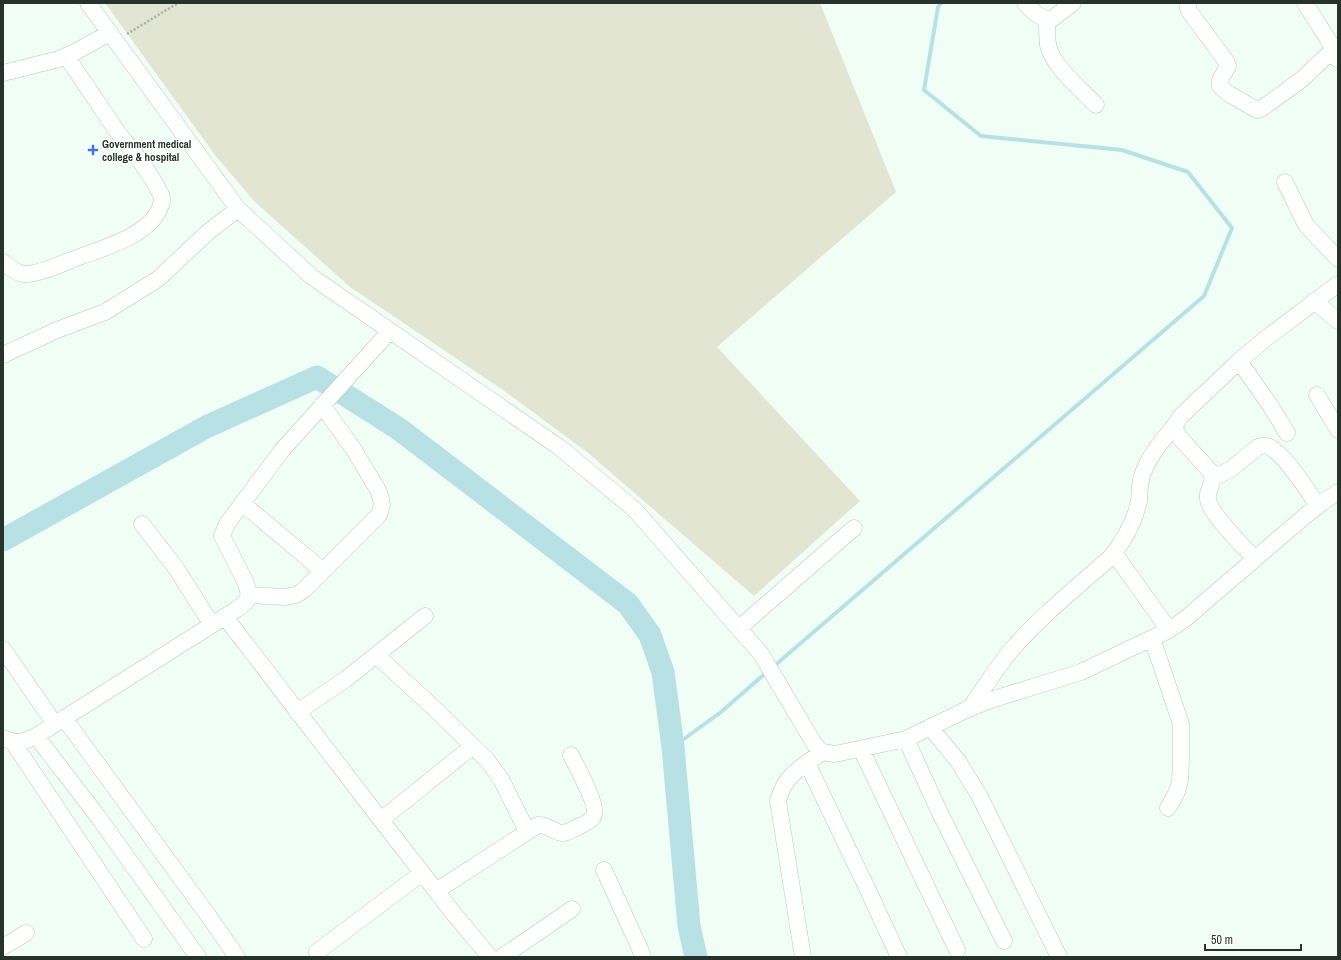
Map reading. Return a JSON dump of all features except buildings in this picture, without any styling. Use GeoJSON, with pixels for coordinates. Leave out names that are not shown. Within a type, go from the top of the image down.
{"type":"FeatureCollection","features":[{"type":"Feature","properties":{"kind":"street"},"geometry":{"type":"LineString","coordinates":[[88,3],[238,209],[312,277],[559,447],[634,509],[761,654],[815,745],[822,752],[835,754],[906,739],[970,708],[997,698],[1082,672],[1169,630],[1186,619],[1318,506],[1338,492]]}},
{"type":"Feature","properties":{"kind":"street"},"geometry":{"type":"LineString","coordinates":[[1025,3],[1035,13],[1047,20],[1052,19],[1073,3]]}},
{"type":"Feature","properties":{"kind":"street"},"geometry":{"type":"LineString","coordinates":[[1187,3],[1189,11],[1226,61],[1228,66],[1220,80],[1220,86],[1229,94],[1257,110],[1262,109],[1336,55],[1306,3]]}},
{"type":"Feature","properties":{"kind":"street"},"geometry":{"type":"LineString","coordinates":[[1047,20],[1048,45],[1055,60],[1096,105]]}},
{"type":"Feature","properties":{"kind":"street"},"geometry":{"type":"LineString","coordinates":[[3,73],[59,59],[112,37]]}},
{"type":"Feature","properties":{"kind":"street"},"geometry":{"type":"LineString","coordinates":[[3,262],[23,274],[30,274],[45,270],[127,239],[148,224],[158,213],[162,204],[162,197],[153,180],[66,56]]}},
{"type":"Feature","properties":{"kind":"street"},"geometry":{"type":"LineString","coordinates":[[1285,182],[1306,225],[1338,259]]}},
{"type":"Feature","properties":{"kind":"street"},"geometry":{"type":"LineString","coordinates":[[3,355],[57,330],[105,312],[152,283],[167,271],[208,232],[238,209]]}},
{"type":"Feature","properties":{"kind":"street"},"geometry":{"type":"LineString","coordinates":[[970,708],[1014,647],[1051,609],[1114,553],[1126,535],[1132,521],[1139,502],[1141,479],[1155,449],[1176,425],[1182,415],[1239,361],[1314,301],[1338,284]]}},
{"type":"Feature","properties":{"kind":"street"},"geometry":{"type":"LineString","coordinates":[[1314,301],[1338,320]]}},
{"type":"Feature","properties":{"kind":"street"},"geometry":{"type":"LineString","coordinates":[[8,740],[23,742],[36,736],[219,621],[245,603],[249,595],[246,583],[222,536],[227,524],[283,449],[390,331]]}},
{"type":"Feature","properties":{"kind":"street"},"geometry":{"type":"LineString","coordinates":[[1239,361],[1270,405],[1287,433]]}},
{"type":"Feature","properties":{"kind":"street"},"geometry":{"type":"LineString","coordinates":[[1317,395],[1338,430]]}},
{"type":"Feature","properties":{"kind":"street"},"geometry":{"type":"LineString","coordinates":[[249,595],[284,597],[296,595],[304,590],[379,515],[382,505],[378,490],[326,401]]}},
{"type":"Feature","properties":{"kind":"street"},"geometry":{"type":"LineString","coordinates":[[1176,425],[1176,431],[1180,438],[1211,472],[1213,478],[1207,496],[1208,501],[1226,528],[1255,559]]}},
{"type":"Feature","properties":{"kind":"street"},"geometry":{"type":"LineString","coordinates":[[1213,478],[1231,469],[1258,447],[1263,445],[1268,446],[1284,459],[1318,506]]}},
{"type":"Feature","properties":{"kind":"street"},"geometry":{"type":"LineString","coordinates":[[242,503],[323,571]]}},
{"type":"Feature","properties":{"kind":"street"},"geometry":{"type":"LineString","coordinates":[[142,524],[219,621],[298,712],[436,891],[490,957]]}},
{"type":"Feature","properties":{"kind":"street"},"geometry":{"type":"LineString","coordinates":[[739,628],[854,528]]}},
{"type":"Feature","properties":{"kind":"street"},"geometry":{"type":"LineString","coordinates":[[1114,553],[1169,630]]}},
{"type":"Feature","properties":{"kind":"street"},"geometry":{"type":"LineString","coordinates":[[298,712],[346,679],[425,616]]}},
{"type":"Feature","properties":{"kind":"street"},"geometry":{"type":"LineString","coordinates":[[1152,638],[1182,724],[1180,781],[1177,792],[1168,808]]}},
{"type":"Feature","properties":{"kind":"street"},"geometry":{"type":"LineString","coordinates":[[3,649],[60,721],[210,918],[237,957]]}},
{"type":"Feature","properties":{"kind":"street"},"geometry":{"type":"LineString","coordinates":[[376,656],[435,709],[497,772],[527,831]]}},
{"type":"Feature","properties":{"kind":"street"},"geometry":{"type":"LineString","coordinates":[[930,728],[958,762],[979,795],[1059,957]]}},
{"type":"Feature","properties":{"kind":"street"},"geometry":{"type":"LineString","coordinates":[[36,736],[99,818],[198,957]]}},
{"type":"Feature","properties":{"kind":"street"},"geometry":{"type":"LineString","coordinates":[[906,739],[939,811],[1004,941]]}},
{"type":"Feature","properties":{"kind":"street"},"geometry":{"type":"LineString","coordinates":[[8,740],[144,939]]}},
{"type":"Feature","properties":{"kind":"street"},"geometry":{"type":"LineString","coordinates":[[381,820],[473,746]]}},
{"type":"Feature","properties":{"kind":"street"},"geometry":{"type":"LineString","coordinates":[[861,749],[957,950]]}},
{"type":"Feature","properties":{"kind":"street"},"geometry":{"type":"LineString","coordinates":[[803,957],[778,801],[786,781],[795,772],[822,752]]}},
{"type":"Feature","properties":{"kind":"street"},"geometry":{"type":"LineString","coordinates":[[436,891],[538,825],[543,824],[559,833],[565,833],[589,821],[594,816],[595,810],[591,798],[571,755]]}},
{"type":"Feature","properties":{"kind":"street"},"geometry":{"type":"LineString","coordinates":[[807,763],[868,888],[899,957]]}},
{"type":"Feature","properties":{"kind":"street"},"geometry":{"type":"LineString","coordinates":[[604,870],[643,957]]}},
{"type":"Feature","properties":{"kind":"street"},"geometry":{"type":"LineString","coordinates":[[317,952],[422,873]]}},
{"type":"Feature","properties":{"kind":"street"},"geometry":{"type":"LineString","coordinates":[[502,957],[572,909]]}},
{"type":"Feature","properties":{"kind":"street"},"geometry":{"type":"LineString","coordinates":[[3,947],[26,932]]}},
{"type":"Feature","properties":{"kind":"path"},"geometry":{"type":"LineString","coordinates":[[112,37],[178,3]]}},
{"type":"Feature","properties":{"kind":"green space"},"geometry":{"type":"Polygon","coordinates":[[[105,3],[820,3],[896,192],[717,347],[860,501],[754,596],[587,452],[503,390],[350,287],[254,201],[215,155],[105,3]]]}},
{"type":"Feature","properties":{"kind":"waterway"},"geometry":{"type":"LineString","coordinates":[[773,667],[1204,296],[1232,228],[1188,172],[1122,150],[981,136],[924,90],[938,7],[941,3]]}},
{"type":"Feature","properties":{"kind":"waterway"},"geometry":{"type":"LineString","coordinates":[[3,540],[206,427],[317,377],[399,429],[628,604],[650,635],[663,672],[673,747],[689,926],[696,957]]}},
{"type":"Feature","properties":{"kind":"waterway"},"geometry":{"type":"LineString","coordinates":[[673,747],[721,712],[768,671]]}},
{"type":"Feature","properties":{"kind":"place","name":"Government medical college & hospital"},"geometry":{"type":"Point","coordinates":[93,150]}}]}
